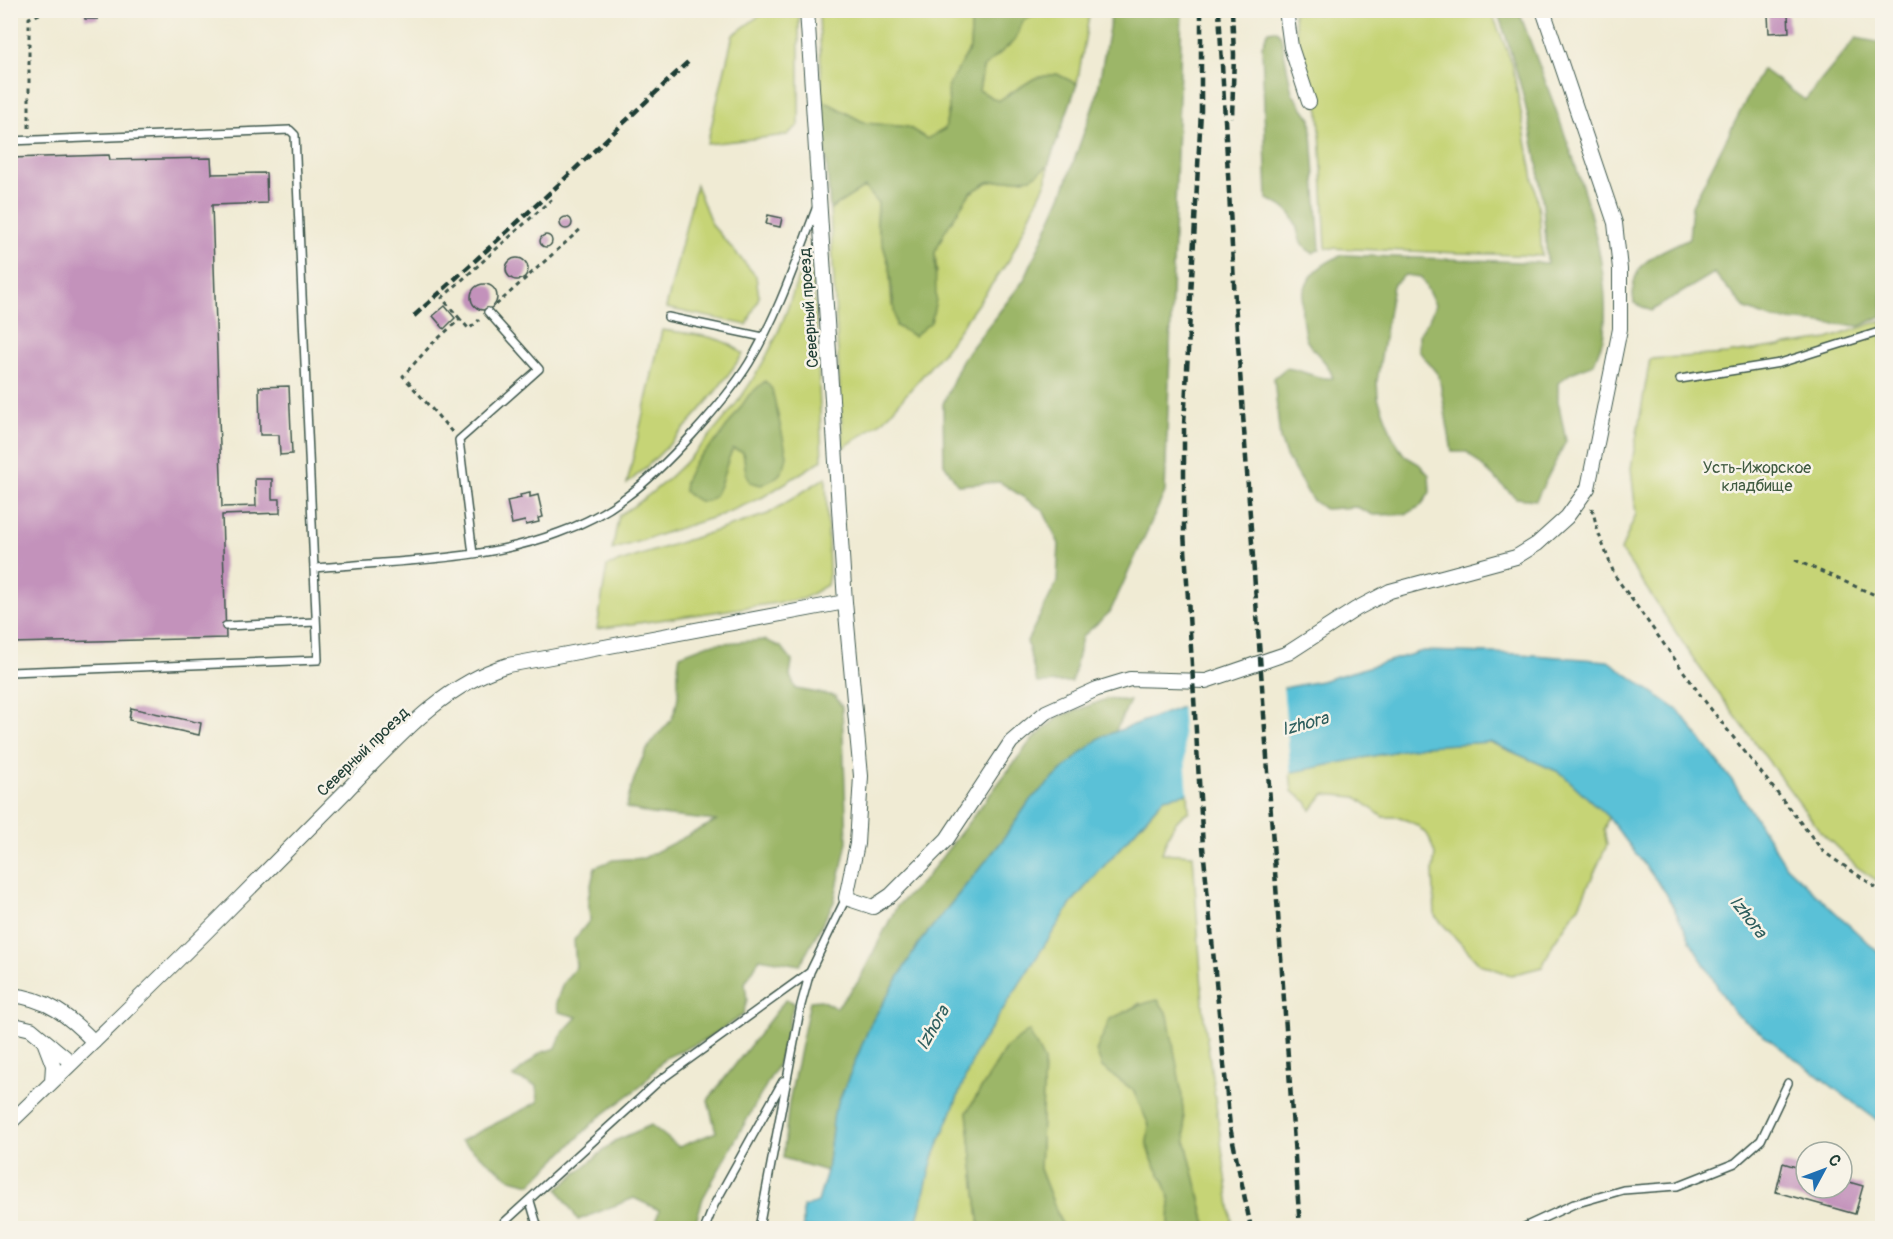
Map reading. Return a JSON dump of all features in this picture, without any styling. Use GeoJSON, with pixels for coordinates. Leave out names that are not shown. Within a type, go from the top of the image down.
{"type":"FeatureCollection","features":[{"type":"Feature","properties":{"kind":"street","name":"Северный проезд"},"geometry":{"type":"LineString","coordinates":[[807,10],[845,602],[861,777],[857,844],[846,898]]}},
{"type":"Feature","properties":{"kind":"street"},"geometry":{"type":"LineString","coordinates":[[1286,10],[1291,47],[1309,102]]}},
{"type":"Feature","properties":{"kind":"street"},"geometry":{"type":"LineString","coordinates":[[846,898],[873,907],[891,895],[947,839],[1011,742],[1046,712],[1097,689],[1130,679],[1206,681],[1288,653],[1356,609],[1390,591],[1515,557],[1537,544],[1567,517],[1588,488],[1620,329],[1620,269],[1615,223],[1543,10]]}},
{"type":"Feature","properties":{"kind":"street","name":"Северный проезд"},"geometry":{"type":"LineString","coordinates":[[10,1123],[376,760],[442,698],[465,682],[508,665],[845,602]]}},
{"type":"Feature","properties":{"kind":"street"},"geometry":{"type":"LineString","coordinates":[[10,995],[56,1007],[70,1017],[94,1042]]}},
{"type":"Feature","properties":{"kind":"street"},"geometry":{"type":"LineString","coordinates":[[10,1024],[31,1029],[72,1063]]}},
{"type":"Feature","properties":{"kind":"street"},"geometry":{"type":"LineString","coordinates":[[44,1042],[53,1065],[52,1082]]}},
{"type":"Feature","properties":{"kind":"lane"},"geometry":{"type":"LineString","coordinates":[[10,141],[293,132],[318,660],[10,672]]}},
{"type":"Feature","properties":{"kind":"lane"},"geometry":{"type":"LineString","coordinates":[[315,568],[473,554],[557,534],[627,497],[710,415],[749,364],[780,302],[818,204]]}},
{"type":"Feature","properties":{"kind":"lane"},"geometry":{"type":"LineString","coordinates":[[473,554],[459,440],[539,369],[488,312]]}},
{"type":"Feature","properties":{"kind":"lane"},"geometry":{"type":"LineString","coordinates":[[668,317],[763,337]]}},
{"type":"Feature","properties":{"kind":"lane"},"geometry":{"type":"LineString","coordinates":[[1680,379],[1780,363],[1882,332]]}},
{"type":"Feature","properties":{"kind":"lane"},"geometry":{"type":"LineString","coordinates":[[226,626],[316,622]]}},
{"type":"Feature","properties":{"kind":"lane"},"geometry":{"type":"LineString","coordinates":[[759,1228],[787,1073],[810,972],[846,898]]}},
{"type":"Feature","properties":{"kind":"lane"},"geometry":{"type":"LineString","coordinates":[[498,1228],[659,1081],[810,972]]}},
{"type":"Feature","properties":{"kind":"lane"},"geometry":{"type":"LineString","coordinates":[[705,1228],[714,1205],[787,1073]]}},
{"type":"Feature","properties":{"kind":"lane"},"geometry":{"type":"LineString","coordinates":[[1522,1228],[1584,1202],[1623,1190],[1677,1186],[1735,1163],[1761,1140],[1788,1083]]}},
{"type":"Feature","properties":{"kind":"lane"},"geometry":{"type":"LineString","coordinates":[[530,1201],[538,1228]]}},
{"type":"Feature","properties":{"kind":"path"},"geometry":{"type":"LineString","coordinates":[[29,140],[28,18],[50,10]]}},
{"type":"Feature","properties":{"kind":"path"},"geometry":{"type":"LineString","coordinates":[[460,319],[442,298],[554,197]]}},
{"type":"Feature","properties":{"kind":"path"},"geometry":{"type":"LineString","coordinates":[[403,376],[459,440]]}},
{"type":"Feature","properties":{"kind":"path"},"geometry":{"type":"LineString","coordinates":[[1588,488],[1598,532],[1615,576],[1641,615],[1823,851],[1844,867],[1866,878],[1882,893]]}},
{"type":"Feature","properties":{"kind":"path"},"geometry":{"type":"LineString","coordinates":[[1796,560],[1882,598]]}},
{"type":"Feature","properties":{"kind":"green space"},"geometry":{"type":"Polygon","coordinates":[[[1318,10],[1491,11],[1512,63],[1539,212],[1542,256],[1326,248],[1319,111],[1299,49],[1293,11],[1318,14],[1318,10]]]}},
{"type":"Feature","properties":{"kind":"green space"},"geometry":{"type":"Polygon","coordinates":[[[766,11],[799,11],[799,125],[787,135],[707,144],[733,35],[766,11]]]}},
{"type":"Feature","properties":{"kind":"green space"},"geometry":{"type":"Polygon","coordinates":[[[819,11],[972,11],[970,48],[948,87],[949,108],[945,129],[927,139],[908,127],[865,123],[822,100],[819,11]]]}},
{"type":"Feature","properties":{"kind":"green space"},"geometry":{"type":"Polygon","coordinates":[[[972,11],[1042,11],[1023,21],[1015,40],[983,68],[979,90],[998,101],[1035,78],[1057,74],[1077,84],[1048,166],[1031,178],[988,182],[970,193],[945,231],[935,252],[936,300],[931,322],[914,336],[896,326],[889,265],[877,225],[878,203],[865,187],[830,209],[822,100],[865,123],[908,127],[927,139],[945,129],[949,108],[948,87],[970,48],[972,11]]]}},
{"type":"Feature","properties":{"kind":"green space"},"geometry":{"type":"Polygon","coordinates":[[[1042,11],[1090,11],[1077,84],[1057,74],[1035,78],[998,101],[979,90],[983,68],[1015,40],[1023,21],[1042,11]]]}},
{"type":"Feature","properties":{"kind":"green space"},"geometry":{"type":"Polygon","coordinates":[[[1112,11],[1182,11],[1165,492],[1110,612],[1082,637],[1072,682],[1037,683],[1027,641],[1057,582],[1059,544],[1043,510],[1000,482],[958,485],[944,464],[943,404],[962,360],[1024,280],[1063,192],[1097,95],[1112,11]]]}},
{"type":"Feature","properties":{"kind":"green space"},"geometry":{"type":"Polygon","coordinates":[[[1497,11],[1519,11],[1578,173],[1601,261],[1605,302],[1601,345],[1594,364],[1571,373],[1558,383],[1558,401],[1566,441],[1536,500],[1516,498],[1467,452],[1452,452],[1439,376],[1419,351],[1419,334],[1429,320],[1435,305],[1421,277],[1405,275],[1393,285],[1377,381],[1378,398],[1395,442],[1405,456],[1419,464],[1429,475],[1430,492],[1422,505],[1407,514],[1373,515],[1357,507],[1325,509],[1312,500],[1286,456],[1280,439],[1274,378],[1286,368],[1321,378],[1333,378],[1325,363],[1310,346],[1304,332],[1302,299],[1309,280],[1315,273],[1322,266],[1343,255],[1547,263],[1542,199],[1532,135],[1517,72],[1497,11]]]}},
{"type":"Feature","properties":{"kind":"green space"},"geometry":{"type":"Polygon","coordinates":[[[1276,30],[1281,36],[1292,93],[1311,119],[1320,249],[1313,253],[1305,248],[1289,213],[1267,199],[1262,46],[1268,31],[1276,30]]]}},
{"type":"Feature","properties":{"kind":"green space"},"geometry":{"type":"Polygon","coordinates":[[[1856,38],[1882,43],[1882,316],[1860,326],[1773,319],[1746,309],[1714,273],[1651,311],[1634,303],[1635,277],[1640,268],[1656,255],[1689,238],[1692,206],[1762,69],[1805,100],[1856,38]]]}},
{"type":"Feature","properties":{"kind":"green space"},"geometry":{"type":"Polygon","coordinates":[[[1048,166],[1047,180],[1009,260],[944,351],[884,420],[843,448],[830,209],[865,187],[878,203],[877,225],[889,265],[892,306],[937,273],[935,252],[945,231],[970,193],[988,182],[1031,178],[1048,166]]]}},
{"type":"Feature","properties":{"kind":"green space"},"geometry":{"type":"Polygon","coordinates":[[[696,185],[712,225],[756,276],[759,297],[747,325],[666,308],[696,185]]]}},
{"type":"Feature","properties":{"kind":"green space"},"geometry":{"type":"Polygon","coordinates":[[[804,258],[810,259],[816,312],[822,460],[763,497],[721,515],[612,550],[619,515],[662,484],[684,464],[705,442],[758,371],[789,305],[804,258]]]}},
{"type":"Feature","properties":{"kind":"green space","name":"Усть-Ижорское кладбище"},"geometry":{"type":"Polygon","coordinates":[[[1882,320],[1882,884],[1857,867],[1820,831],[1697,664],[1621,550],[1636,514],[1631,468],[1650,359],[1726,354],[1828,339],[1882,320]]]}},
{"type":"Feature","properties":{"kind":"green space"},"geometry":{"type":"Polygon","coordinates":[[[662,330],[694,334],[726,342],[743,354],[690,423],[627,484],[662,330]]]}},
{"type":"Feature","properties":{"kind":"green space"},"geometry":{"type":"Polygon","coordinates":[[[765,381],[772,389],[787,455],[782,471],[776,478],[761,485],[750,482],[746,473],[743,452],[733,449],[713,498],[706,501],[696,500],[684,491],[685,481],[695,461],[719,438],[749,395],[765,381]]]}},
{"type":"Feature","properties":{"kind":"green space"},"geometry":{"type":"Polygon","coordinates":[[[826,477],[829,574],[827,585],[803,599],[597,629],[607,566],[768,514],[826,477]]]}},
{"type":"Feature","properties":{"kind":"green space"},"geometry":{"type":"Polygon","coordinates":[[[765,640],[781,647],[792,661],[790,676],[796,689],[835,696],[842,707],[847,842],[834,902],[800,965],[760,958],[745,983],[747,1000],[743,1015],[705,1040],[665,1058],[641,1086],[598,1118],[531,1184],[511,1179],[461,1141],[538,1102],[537,1086],[513,1077],[540,1053],[556,1048],[562,1033],[577,1017],[559,1012],[556,1003],[563,983],[576,967],[574,940],[590,920],[588,899],[595,867],[613,860],[644,858],[716,821],[651,814],[626,808],[633,783],[647,750],[670,721],[676,709],[680,655],[709,644],[765,640]]]}},
{"type":"Feature","properties":{"kind":"green space"},"geometry":{"type":"Polygon","coordinates":[[[1107,699],[1130,701],[1115,732],[1101,737],[1031,799],[1002,841],[919,943],[871,1023],[834,1113],[827,1171],[783,1158],[789,1102],[810,1001],[821,1000],[836,1008],[858,982],[897,906],[926,878],[1030,742],[1058,717],[1107,699]]]}},
{"type":"Feature","properties":{"kind":"green space"},"geometry":{"type":"Polygon","coordinates":[[[1489,742],[1561,773],[1608,817],[1604,830],[1607,845],[1579,906],[1554,942],[1542,967],[1511,975],[1480,964],[1435,916],[1433,871],[1435,854],[1429,837],[1417,825],[1400,817],[1383,817],[1356,797],[1324,794],[1311,810],[1307,802],[1292,791],[1290,772],[1423,746],[1489,742]]]}},
{"type":"Feature","properties":{"kind":"green space"},"geometry":{"type":"Polygon","coordinates":[[[1188,793],[1189,811],[1175,824],[1162,853],[1193,855],[1204,1018],[1233,1228],[1207,1228],[1186,1143],[1181,1089],[1176,1070],[1140,1003],[1110,1019],[1102,1067],[1133,1090],[1149,1125],[1147,1143],[1170,1200],[1169,1228],[1063,1228],[1040,1169],[1044,1061],[1006,1048],[967,1112],[980,1228],[915,1228],[933,1158],[976,1051],[1073,901],[1164,798],[1188,793]]]}},
{"type":"Feature","properties":{"kind":"green space"},"geometry":{"type":"Polygon","coordinates":[[[786,999],[794,1003],[778,1064],[703,1198],[694,1228],[655,1228],[659,1210],[634,1198],[578,1220],[558,1189],[615,1141],[651,1125],[679,1147],[716,1132],[708,1100],[786,999]]]}},
{"type":"Feature","properties":{"kind":"green space"},"geometry":{"type":"Polygon","coordinates":[[[1158,1000],[1168,1015],[1181,1089],[1186,1143],[1207,1228],[1169,1228],[1170,1200],[1147,1143],[1149,1125],[1133,1090],[1102,1067],[1096,1051],[1110,1019],[1139,1005],[1158,1000]]]}},
{"type":"Feature","properties":{"kind":"green space"},"geometry":{"type":"Polygon","coordinates":[[[1029,1031],[1044,1061],[1040,1169],[1063,1228],[980,1228],[967,1112],[1006,1048],[1029,1031]]]}},
{"type":"Feature","properties":{"kind":"water","name":"Izhora"},"geometry":{"type":"Polygon","coordinates":[[[1423,651],[1521,654],[1608,661],[1679,711],[1731,779],[1786,866],[1882,956],[1882,1124],[1733,1012],[1692,944],[1666,893],[1608,817],[1561,773],[1490,742],[1423,746],[1164,798],[1073,901],[976,1051],[933,1158],[915,1228],[803,1228],[803,1207],[818,1202],[827,1171],[834,1113],[871,1023],[919,943],[1002,841],[1031,799],[1101,737],[1182,707],[1321,681],[1423,651]]]}},
{"type":"Feature","properties":{"kind":"pier"},"geometry":{"type":"Polygon","coordinates":[[[1283,685],[1291,775],[1188,796],[1181,704],[1283,685]]]}},
{"type":"Feature","properties":{"kind":"building"},"geometry":{"type":"Polygon","coordinates":[[[84,10],[97,10],[98,19],[85,19],[84,10]]]}},
{"type":"Feature","properties":{"kind":"building"},"geometry":{"type":"Polygon","coordinates":[[[1788,14],[1789,32],[1769,33],[1768,15],[1788,14]]]}},
{"type":"Feature","properties":{"kind":"building"},"geometry":{"type":"Polygon","coordinates":[[[109,155],[110,160],[211,158],[212,174],[266,173],[267,203],[212,205],[222,507],[256,506],[255,479],[272,479],[272,499],[280,499],[280,513],[222,515],[226,638],[10,643],[10,158],[109,155]]]}},
{"type":"Feature","properties":{"kind":"building"},"geometry":{"type":"Polygon","coordinates":[[[768,215],[782,218],[780,227],[766,224],[768,215]]]}},
{"type":"Feature","properties":{"kind":"building"},"geometry":{"type":"Polygon","coordinates":[[[568,217],[571,218],[571,228],[564,229],[561,228],[560,221],[561,218],[568,217]]]}},
{"type":"Feature","properties":{"kind":"building"},"geometry":{"type":"Polygon","coordinates":[[[548,235],[551,236],[551,246],[544,247],[541,246],[540,239],[541,236],[548,235]]]}},
{"type":"Feature","properties":{"kind":"building"},"geometry":{"type":"Polygon","coordinates":[[[517,258],[525,261],[528,269],[525,277],[517,280],[509,277],[506,269],[509,261],[517,258]]]}},
{"type":"Feature","properties":{"kind":"building"},"geometry":{"type":"Polygon","coordinates":[[[484,284],[493,288],[497,297],[493,306],[484,310],[475,306],[471,297],[475,288],[484,284]]]}},
{"type":"Feature","properties":{"kind":"building"},"geometry":{"type":"Polygon","coordinates":[[[445,306],[455,318],[444,329],[433,316],[445,306]]]}},
{"type":"Feature","properties":{"kind":"building"},"geometry":{"type":"Polygon","coordinates":[[[289,386],[292,454],[280,455],[279,435],[260,435],[259,387],[289,386]]]}},
{"type":"Feature","properties":{"kind":"building"},"geometry":{"type":"Polygon","coordinates":[[[530,493],[530,497],[538,495],[543,517],[538,518],[539,522],[526,525],[525,521],[512,524],[507,501],[530,493]]]}},
{"type":"Feature","properties":{"kind":"building"},"geometry":{"type":"Polygon","coordinates":[[[131,708],[201,723],[199,735],[129,720],[131,708]]]}},
{"type":"Feature","properties":{"kind":"building"},"geometry":{"type":"Polygon","coordinates":[[[1783,1163],[1794,1166],[1794,1197],[1776,1192],[1783,1163]]]}},
{"type":"Feature","properties":{"kind":"building"},"geometry":{"type":"Polygon","coordinates":[[[1854,1183],[1863,1186],[1855,1214],[1805,1200],[1854,1200],[1854,1183]]]}},
{"type":"Feature","properties":{"kind":"railway"},"geometry":{"type":"LineString","coordinates":[[1201,10],[1201,111],[1184,425],[1184,532],[1203,847],[1230,1127],[1251,1228]]}},
{"type":"Feature","properties":{"kind":"railway"},"geometry":{"type":"LineString","coordinates":[[1219,10],[1235,301],[1300,1228]]}},
{"type":"Feature","properties":{"kind":"railway"},"geometry":{"type":"LineString","coordinates":[[1232,10],[1234,55],[1232,118]]}},
{"type":"Feature","properties":{"kind":"railway"},"geometry":{"type":"LineString","coordinates":[[414,316],[554,189],[691,59]]}}]}
